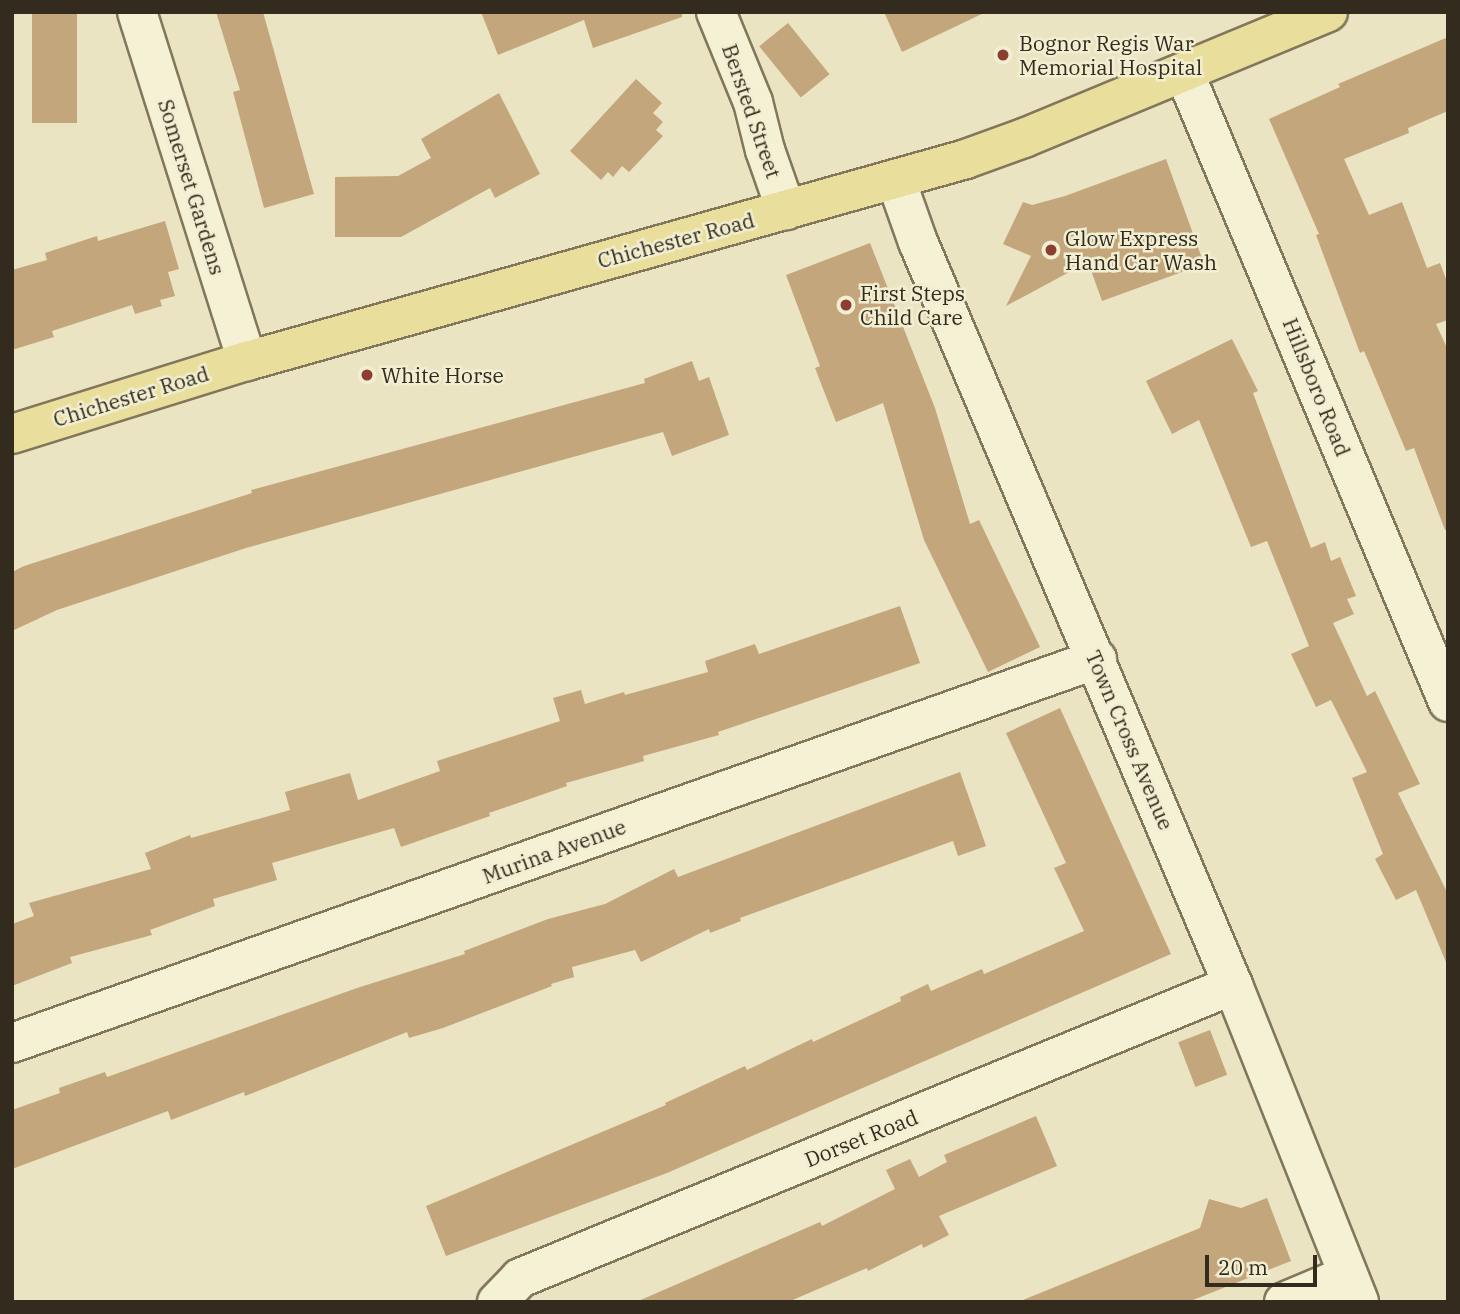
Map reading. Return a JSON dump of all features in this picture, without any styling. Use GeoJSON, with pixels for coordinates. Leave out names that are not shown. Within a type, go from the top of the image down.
{"type":"FeatureCollection","features":[{"type":"Feature","properties":{"kind":"main road","name":"Chichester Road"},"geometry":{"type":"LineString","coordinates":[[12,434],[247,361],[896,180],[1024,138],[1184,72],[1279,22],[1328,12]]}},
{"type":"Feature","properties":{"kind":"street","name":"Somerset Gardens"},"geometry":{"type":"LineString","coordinates":[[137,12],[247,361]]}},
{"type":"Feature","properties":{"kind":"street","name":"Bersted Street"},"geometry":{"type":"LineString","coordinates":[[716,12],[753,102],[765,150],[786,210]]}},
{"type":"Feature","properties":{"kind":"street","name":"Hillsboro Road"},"geometry":{"type":"LineString","coordinates":[[1184,72],[1448,702]]}},
{"type":"Feature","properties":{"kind":"street","name":"Town Cross Avenue"},"geometry":{"type":"LineString","coordinates":[[896,180],[918,242],[1233,985],[1353,1289]]}},
{"type":"Feature","properties":{"kind":"street","name":"Murina Avenue"},"geometry":{"type":"LineString","coordinates":[[12,1043],[1097,659]]}},
{"type":"Feature","properties":{"kind":"street","name":"Dorset Road"},"geometry":{"type":"LineString","coordinates":[[497,1302],[520,1278],[1233,985]]}},
{"type":"Feature","properties":{"kind":"street"},"geometry":{"type":"LineString","coordinates":[[1284,1302],[1353,1289]]}},
{"type":"Feature","properties":{"kind":"building"},"geometry":{"type":"Polygon","coordinates":[[[32,12],[77,12],[77,123],[32,123],[32,12]]]}},
{"type":"Feature","properties":{"kind":"building"},"geometry":{"type":"Polygon","coordinates":[[[216,12],[263,12],[314,194],[264,208],[233,92],[240,90],[216,12]]]}},
{"type":"Feature","properties":{"kind":"building"},"geometry":{"type":"Polygon","coordinates":[[[481,12],[682,12],[682,17],[593,48],[584,20],[498,55],[481,12]]]}},
{"type":"Feature","properties":{"kind":"building"},"geometry":{"type":"Polygon","coordinates":[[[884,12],[986,12],[902,52],[884,12]]]}},
{"type":"Feature","properties":{"kind":"building"},"geometry":{"type":"Polygon","coordinates":[[[788,23],[830,74],[801,98],[759,46],[788,23]]]}},
{"type":"Feature","properties":{"kind":"building"},"geometry":{"type":"Polygon","coordinates":[[[1448,37],[1448,111],[1408,128],[1409,133],[1344,159],[1369,215],[1402,202],[1427,268],[1440,263],[1448,284],[1448,320],[1436,324],[1448,350],[1448,529],[1445,530],[1414,448],[1406,451],[1364,351],[1360,353],[1316,235],[1319,234],[1269,119],[1340,87],[1338,84],[1448,37]]]}},
{"type":"Feature","properties":{"kind":"building"},"geometry":{"type":"Polygon","coordinates":[[[636,79],[662,103],[653,113],[663,122],[656,130],[663,136],[629,172],[622,166],[613,177],[608,172],[601,180],[570,151],[636,79]]]}},
{"type":"Feature","properties":{"kind":"building"},"geometry":{"type":"Polygon","coordinates":[[[499,93],[540,174],[495,198],[490,188],[401,237],[335,237],[335,177],[398,176],[431,158],[421,139],[499,93]]]}},
{"type":"Feature","properties":{"kind":"building"},"geometry":{"type":"Polygon","coordinates":[[[1166,159],[1204,264],[1102,301],[1088,262],[1006,306],[1031,256],[1003,244],[1023,202],[1032,205],[1065,196],[1166,159]]]}},
{"type":"Feature","properties":{"kind":"building"},"geometry":{"type":"Polygon","coordinates":[[[165,221],[179,269],[168,272],[175,296],[160,300],[162,306],[135,314],[132,305],[52,331],[54,337],[12,350],[12,270],[47,260],[45,253],[97,236],[98,241],[165,221]]]}},
{"type":"Feature","properties":{"kind":"building"},"geometry":{"type":"Polygon","coordinates":[[[870,243],[935,408],[970,524],[979,520],[1040,647],[988,672],[924,540],[883,403],[836,422],[815,368],[820,366],[786,275],[870,243]]]}},
{"type":"Feature","properties":{"kind":"building"},"geometry":{"type":"Polygon","coordinates":[[[1232,339],[1258,391],[1253,393],[1311,548],[1325,542],[1331,561],[1340,557],[1356,596],[1347,599],[1354,614],[1333,623],[1367,696],[1375,691],[1420,784],[1398,793],[1448,894],[1448,967],[1416,890],[1396,900],[1375,859],[1383,854],[1352,778],[1367,772],[1331,700],[1316,707],[1291,654],[1309,646],[1267,541],[1251,547],[1199,420],[1172,434],[1146,381],[1232,339]]]}},
{"type":"Feature","properties":{"kind":"building"},"geometry":{"type":"Polygon","coordinates":[[[692,361],[699,381],[709,377],[729,435],[672,456],[663,432],[246,548],[57,610],[12,631],[12,572],[24,566],[252,493],[251,490],[645,383],[644,379],[692,361]]]}},
{"type":"Feature","properties":{"kind":"building"},"geometry":{"type":"Polygon","coordinates":[[[900,606],[920,663],[718,732],[719,735],[643,756],[644,761],[566,783],[567,786],[489,813],[490,816],[401,847],[394,828],[272,863],[277,880],[213,899],[215,906],[150,930],[152,935],[70,957],[72,963],[12,986],[12,924],[34,916],[29,903],[151,869],[145,853],[190,835],[191,838],[290,810],[285,792],[350,773],[358,800],[440,771],[437,761],[560,721],[553,698],[581,690],[585,704],[624,692],[625,695],[708,672],[705,661],[755,644],[759,654],[900,606]]]}},
{"type":"Feature","properties":{"kind":"building"},"geometry":{"type":"Polygon","coordinates":[[[1060,708],[1171,954],[667,1173],[446,1256],[426,1206],[666,1105],[665,1103],[745,1066],[747,1070],[812,1039],[813,1042],[901,1001],[900,997],[928,984],[931,991],[982,969],[984,974],[1084,931],[1054,868],[1066,863],[1006,733],[1060,708]]]}},
{"type":"Feature","properties":{"kind":"building"},"geometry":{"type":"Polygon","coordinates":[[[960,772],[986,846],[958,856],[953,841],[740,918],[741,921],[710,933],[709,929],[641,962],[635,950],[572,967],[574,977],[443,1028],[409,1038],[407,1032],[245,1096],[244,1092],[171,1120],[168,1111],[12,1169],[12,1110],[60,1093],[59,1088],[105,1072],[107,1077],[357,988],[465,954],[464,951],[548,919],[605,904],[674,869],[678,877],[960,772]]]}},
{"type":"Feature","properties":{"kind":"building"},"geometry":{"type":"Polygon","coordinates":[[[1210,1030],[1227,1075],[1195,1087],[1178,1042],[1210,1030]]]}},
{"type":"Feature","properties":{"kind":"building"},"geometry":{"type":"Polygon","coordinates":[[[1036,1116],[1057,1166],[939,1216],[949,1235],[923,1248],[922,1244],[868,1271],[867,1268],[788,1302],[636,1302],[820,1222],[822,1226],[895,1189],[886,1170],[910,1159],[919,1177],[947,1162],[944,1155],[1036,1116]]]}},
{"type":"Feature","properties":{"kind":"building"},"geometry":{"type":"Polygon","coordinates":[[[1267,1198],[1291,1261],[1188,1302],[1018,1302],[1200,1228],[1209,1199],[1241,1208],[1267,1198]]]}},
{"type":"Feature","properties":{"kind":"place","name":"Bognor Regis War Memorial Hospital"},"geometry":{"type":"Point","coordinates":[1003,55]}},
{"type":"Feature","properties":{"kind":"place","name":"Glow Express Hand Car Wash"},"geometry":{"type":"Point","coordinates":[1051,250]}},
{"type":"Feature","properties":{"kind":"place","name":"First Steps Child Care"},"geometry":{"type":"Point","coordinates":[846,305]}},
{"type":"Feature","properties":{"kind":"place","name":"White Horse"},"geometry":{"type":"Point","coordinates":[367,375]}}]}
